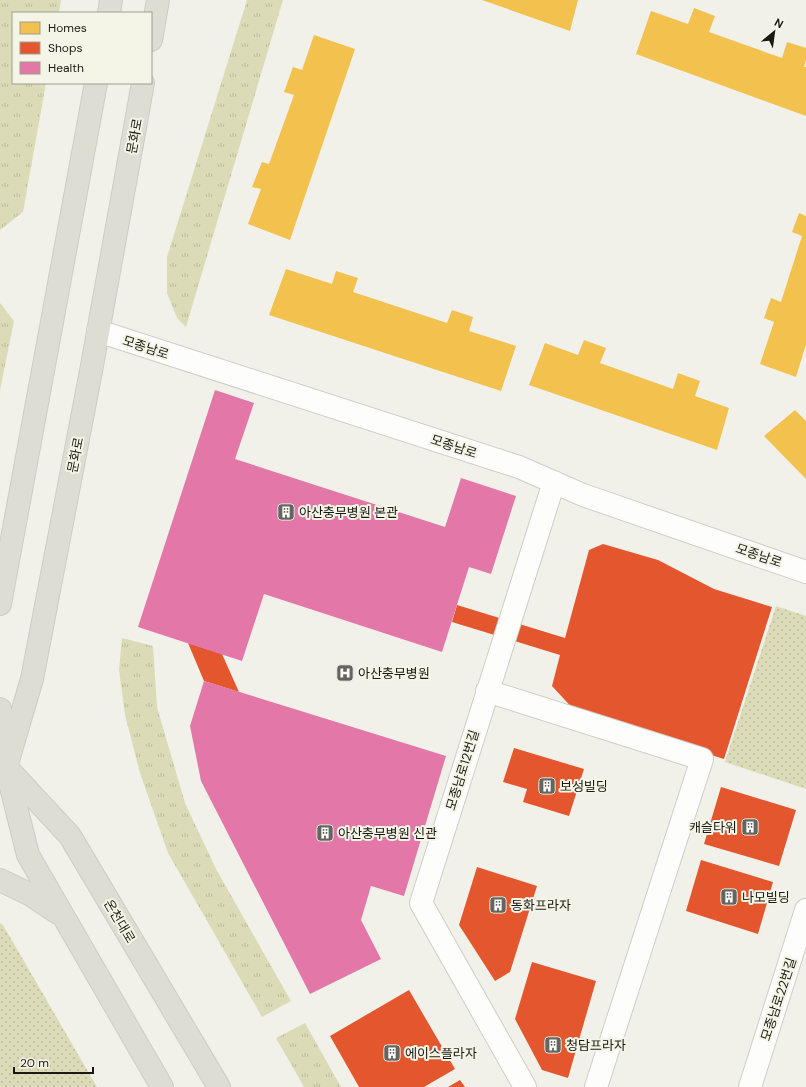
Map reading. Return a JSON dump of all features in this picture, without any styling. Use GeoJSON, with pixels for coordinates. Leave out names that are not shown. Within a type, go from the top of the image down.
{"type":"FeatureCollection","features":[{"type":"Feature","properties":{"kind":"main road"},"geometry":{"type":"LineString","coordinates":[[109,12],[111,0]]}},
{"type":"Feature","properties":{"kind":"main road"},"geometry":{"type":"LineString","coordinates":[[152,34],[158,0]]}},
{"type":"Feature","properties":{"kind":"main road"},"geometry":{"type":"LineString","coordinates":[[0,604],[96,84]]}},
{"type":"Feature","properties":{"kind":"main road","name":"문화로"},"geometry":{"type":"LineString","coordinates":[[1,768],[32,679],[143,84]]}},
{"type":"Feature","properties":{"kind":"main road"},"geometry":{"type":"LineString","coordinates":[[0,549],[16,517]]}},
{"type":"Feature","properties":{"kind":"main road"},"geometry":{"type":"LineString","coordinates":[[0,709],[1,768],[28,855],[162,1087]]}},
{"type":"Feature","properties":{"kind":"main road","name":"온천대로"},"geometry":{"type":"LineString","coordinates":[[1,768],[70,836],[219,1087]]}},
{"type":"Feature","properties":{"kind":"main road"},"geometry":{"type":"LineString","coordinates":[[0,880],[31,895],[63,916]]}},
{"type":"Feature","properties":{"kind":"street","name":"모종남로"},"geometry":{"type":"LineString","coordinates":[[98,331],[519,467],[583,495],[806,572]]}},
{"type":"Feature","properties":{"kind":"street","name":"모종남로12번길"},"geometry":{"type":"LineString","coordinates":[[525,1087],[421,903],[554,482]]}},
{"type":"Feature","properties":{"kind":"street"},"geometry":{"type":"LineString","coordinates":[[487,691],[702,759],[596,1087]]}},
{"type":"Feature","properties":{"kind":"street","name":"모종남로22번길"},"geometry":{"type":"LineString","coordinates":[[750,1087],[806,910]]}},
{"type":"Feature","properties":{"kind":"green space"},"geometry":{"type":"Polygon","coordinates":[[[0,0],[61,0],[59,12],[12,12],[12,84],[46,84],[23,212],[0,230],[0,0]]]}},
{"type":"Feature","properties":{"kind":"green space"},"geometry":{"type":"Polygon","coordinates":[[[247,0],[283,0],[186,327],[177,318],[167,293],[167,257],[247,0]]]}},
{"type":"Feature","properties":{"kind":"green space"},"geometry":{"type":"Polygon","coordinates":[[[0,303],[14,321],[0,390],[0,303]]]}},
{"type":"Feature","properties":{"kind":"green space"},"geometry":{"type":"Polygon","coordinates":[[[776,606],[806,616],[806,789],[725,762],[776,606]]]}},
{"type":"Feature","properties":{"kind":"green space"},"geometry":{"type":"Polygon","coordinates":[[[122,638],[153,646],[157,707],[185,803],[216,869],[291,1001],[262,1017],[168,853],[140,773],[125,715],[119,670],[122,638]]]}},
{"type":"Feature","properties":{"kind":"green space"},"geometry":{"type":"Polygon","coordinates":[[[0,923],[3,925],[97,1087],[0,1087],[0,923]]]}},
{"type":"Feature","properties":{"kind":"green space"},"geometry":{"type":"Polygon","coordinates":[[[305,1023],[341,1087],[304,1087],[276,1038],[305,1023]]]}},
{"type":"Feature","properties":{"kind":"building: Homes"},"geometry":{"type":"Polygon","coordinates":[[[482,0],[578,0],[570,31],[482,0]]]}},
{"type":"Feature","properties":{"kind":"building: Homes"},"geometry":{"type":"Polygon","coordinates":[[[694,8],[715,16],[709,32],[782,58],[787,42],[806,48],[806,60],[804,67],[806,67],[806,116],[636,54],[651,11],[688,24],[694,8]]]}},
{"type":"Feature","properties":{"kind":"building: Homes"},"geometry":{"type":"Polygon","coordinates":[[[314,35],[355,49],[290,240],[248,224],[261,189],[252,187],[262,162],[269,164],[294,95],[284,92],[293,67],[302,70],[314,35]]]}},
{"type":"Feature","properties":{"kind":"building: Homes"},"geometry":{"type":"Polygon","coordinates":[[[799,213],[806,216],[806,344],[796,377],[760,364],[774,322],[764,318],[771,298],[781,302],[802,236],[792,232],[799,213]]]}},
{"type":"Feature","properties":{"kind":"building: Homes"},"geometry":{"type":"Polygon","coordinates":[[[286,269],[332,284],[336,271],[358,278],[353,292],[447,323],[452,310],[473,317],[469,331],[516,346],[501,391],[269,315],[286,269]]]}},
{"type":"Feature","properties":{"kind":"building: Homes"},"geometry":{"type":"Polygon","coordinates":[[[584,340],[606,348],[600,363],[673,389],[678,373],[700,381],[695,396],[729,408],[717,450],[529,385],[545,343],[578,355],[584,340]]]}},
{"type":"Feature","properties":{"kind":"building: Homes"},"geometry":{"type":"Polygon","coordinates":[[[795,410],[806,421],[806,479],[764,436],[795,410]]]}},
{"type":"Feature","properties":{"kind":"building: Shops"},"geometry":{"type":"Polygon","coordinates":[[[603,544],[658,560],[714,589],[772,607],[724,759],[576,712],[552,686],[560,655],[452,622],[457,605],[565,638],[589,550],[603,544]]]}},
{"type":"Feature","properties":{"kind":"building: Shops"},"geometry":{"type":"Polygon","coordinates":[[[188,643],[222,654],[239,692],[204,681],[188,643]]]}},
{"type":"Feature","properties":{"kind":"building: Shops","name":"보성빌딩"},"geometry":{"type":"Polygon","coordinates":[[[514,748],[584,769],[569,816],[523,802],[527,789],[503,782],[514,748]]]}},
{"type":"Feature","properties":{"kind":"building: Shops","name":"캐슬타워"},"geometry":{"type":"Polygon","coordinates":[[[721,787],[796,810],[779,866],[704,844],[721,787]]]}},
{"type":"Feature","properties":{"kind":"building: Shops","name":"나모빌딩"},"geometry":{"type":"Polygon","coordinates":[[[701,860],[773,882],[758,934],[686,911],[701,860]]]}},
{"type":"Feature","properties":{"kind":"building: Shops","name":"동화프라자"},"geometry":{"type":"Polygon","coordinates":[[[477,867],[537,886],[510,972],[495,981],[459,925],[477,867]]]}},
{"type":"Feature","properties":{"kind":"building: Shops","name":"청담프라자"},"geometry":{"type":"Polygon","coordinates":[[[532,962],[596,981],[568,1078],[542,1070],[515,1019],[532,962]]]}},
{"type":"Feature","properties":{"kind":"building: Shops","name":"에이스플라자"},"geometry":{"type":"Polygon","coordinates":[[[409,990],[455,1069],[424,1087],[359,1087],[330,1036],[409,990]]]}},
{"type":"Feature","properties":{"kind":"building: Shops"},"geometry":{"type":"Polygon","coordinates":[[[460,1080],[465,1087],[448,1087],[460,1080]]]}},
{"type":"Feature","properties":{"kind":"building: Health","name":"아산충무병원 본관"},"geometry":{"type":"Polygon","coordinates":[[[215,390],[254,403],[235,459],[445,527],[461,478],[516,496],[491,574],[469,567],[442,652],[264,594],[242,661],[138,627],[215,390]]]}},
{"type":"Feature","properties":{"kind":"building: Health","name":"아산충무병원 신관"},"geometry":{"type":"Polygon","coordinates":[[[204,681],[446,756],[404,896],[371,886],[361,920],[381,959],[310,994],[201,781],[190,726],[204,681]]]}},
{"type":"Feature","properties":{"kind":"place","name":"아산충무병원 본관"},"geometry":{"type":"Point","coordinates":[286,512]}},
{"type":"Feature","properties":{"kind":"place","name":"아산충무병원"},"geometry":{"type":"Point","coordinates":[345,673]}},
{"type":"Feature","properties":{"kind":"place","name":"보성빌딩"},"geometry":{"type":"Point","coordinates":[547,786]}},
{"type":"Feature","properties":{"kind":"place","name":"캐슬타워"},"geometry":{"type":"Point","coordinates":[750,827]}},
{"type":"Feature","properties":{"kind":"place","name":"아산충무병원 신관"},"geometry":{"type":"Point","coordinates":[325,833]}},
{"type":"Feature","properties":{"kind":"place","name":"나모빌딩"},"geometry":{"type":"Point","coordinates":[729,897]}},
{"type":"Feature","properties":{"kind":"place","name":"동화프라자"},"geometry":{"type":"Point","coordinates":[498,905]}},
{"type":"Feature","properties":{"kind":"place","name":"청담프라자"},"geometry":{"type":"Point","coordinates":[553,1045]}},
{"type":"Feature","properties":{"kind":"place","name":"에이스플라자"},"geometry":{"type":"Point","coordinates":[392,1053]}}]}
